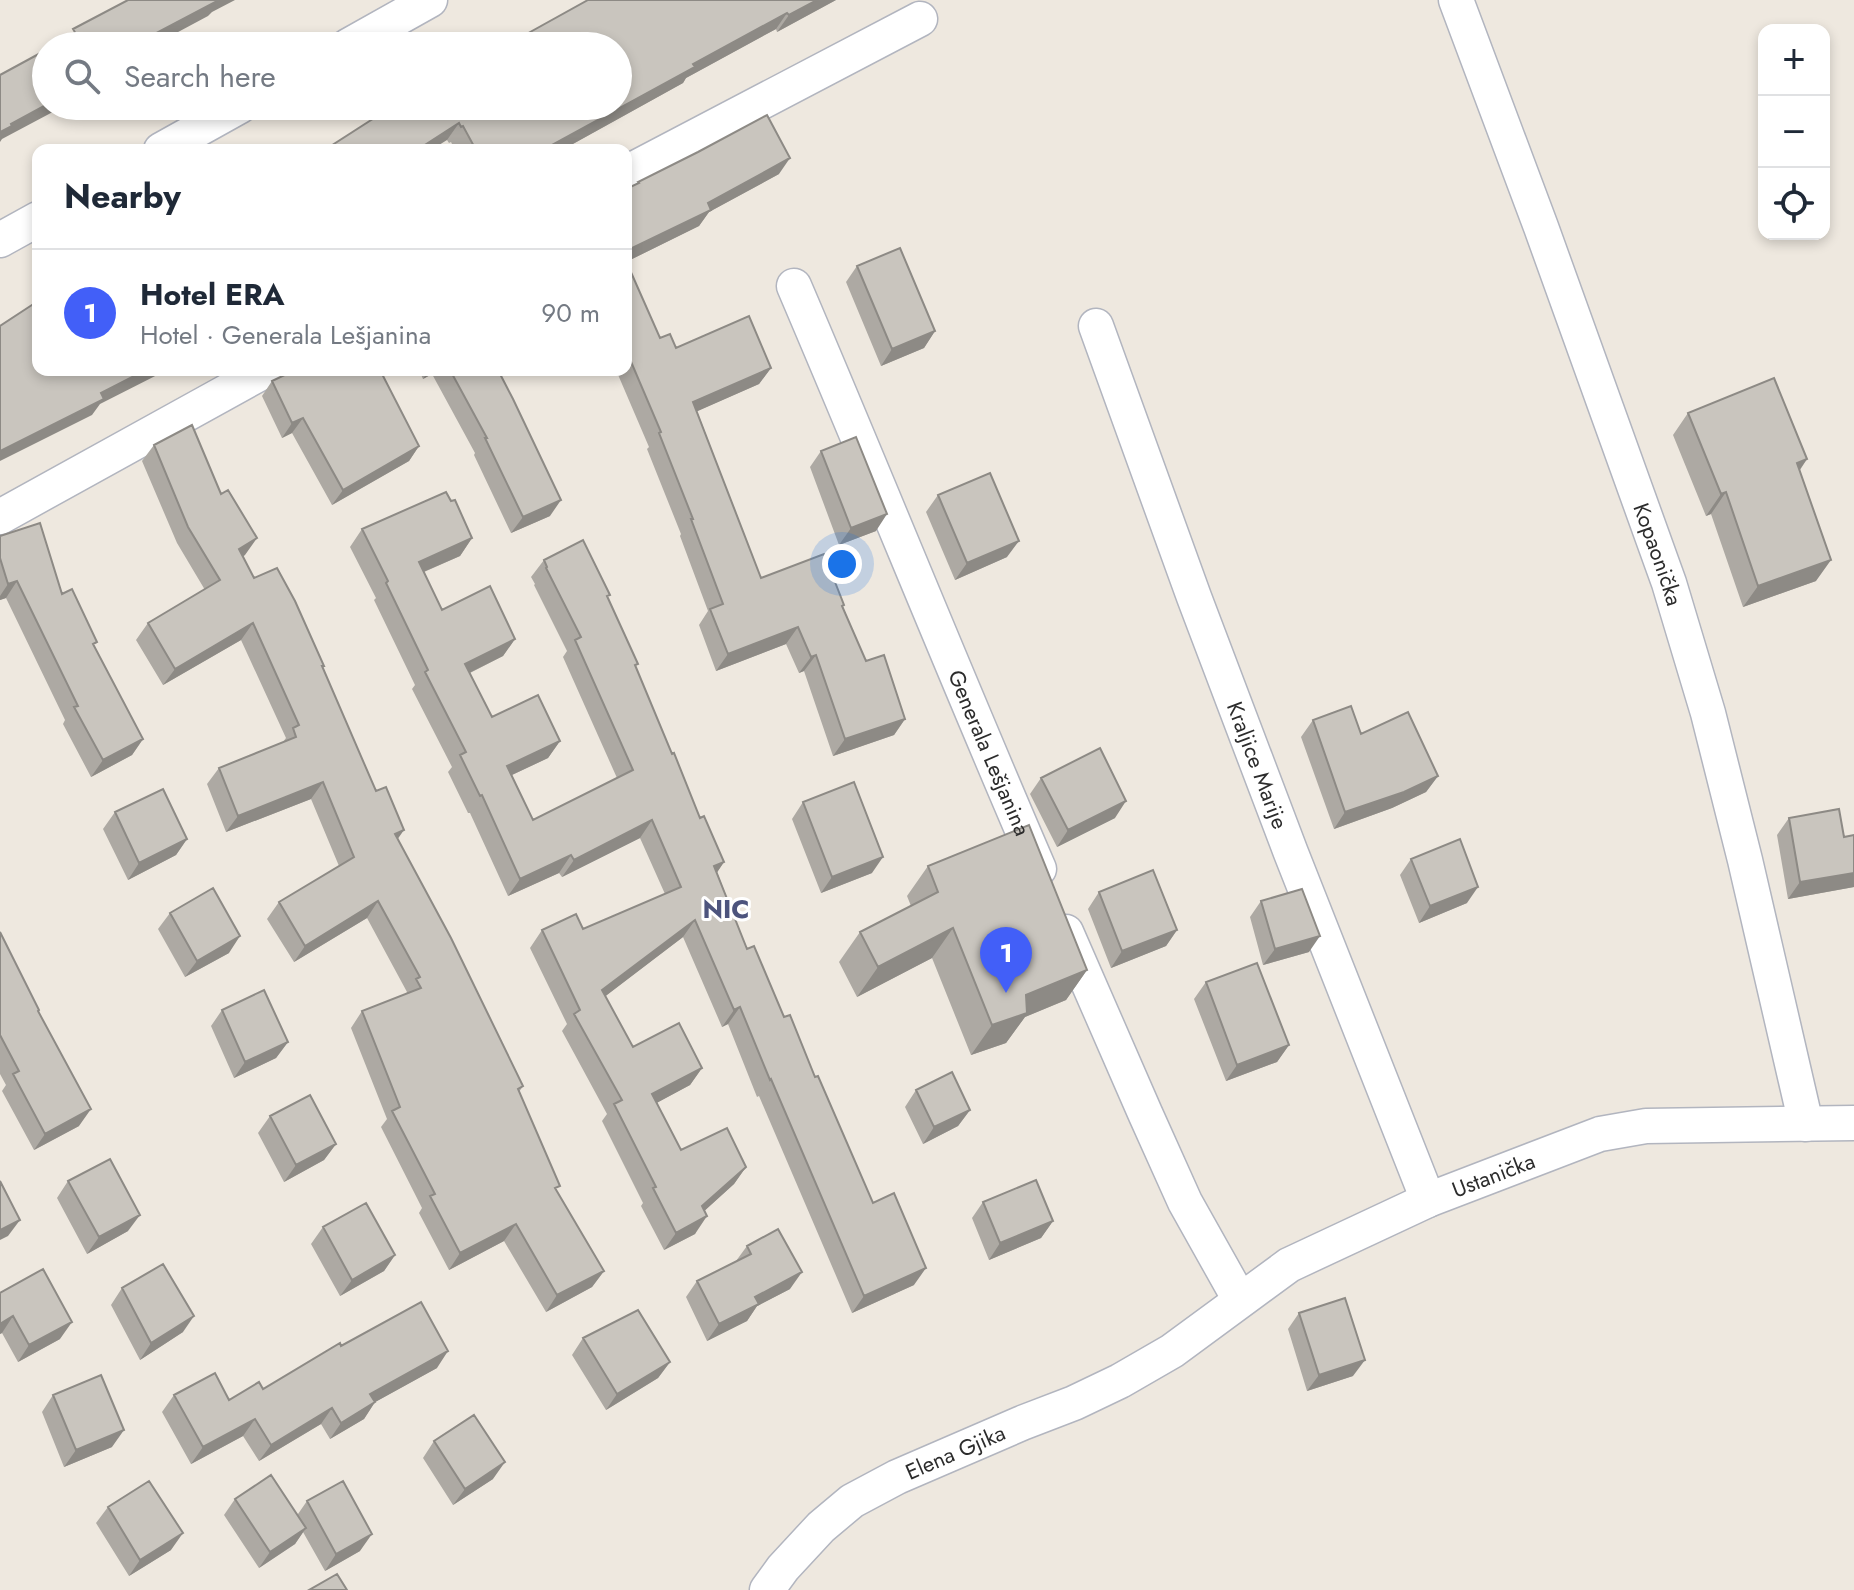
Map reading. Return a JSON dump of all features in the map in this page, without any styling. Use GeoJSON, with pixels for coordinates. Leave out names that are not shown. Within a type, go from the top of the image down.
{"type":"FeatureCollection","features":[{"type":"Feature","properties":{"kind":"street"},"geometry":{"type":"LineString","coordinates":[[373,32],[430,0]]}},
{"type":"Feature","properties":{"kind":"street","name":"Kopaonička"},"geometry":{"type":"LineString","coordinates":[[1456,0],[1669,583],[1712,728],[1806,1124]]}},
{"type":"Feature","properties":{"kind":"street"},"geometry":{"type":"LineString","coordinates":[[632,170],[920,19]]}},
{"type":"Feature","properties":{"kind":"street"},"geometry":{"type":"LineString","coordinates":[[172,144],[215,120]]}},
{"type":"Feature","properties":{"kind":"street"},"geometry":{"type":"LineString","coordinates":[[0,240],[32,222]]}},
{"type":"Feature","properties":{"kind":"street","name":"Generala Lešjanina"},"geometry":{"type":"LineString","coordinates":[[794,286],[962,691],[1145,1113],[1185,1202],[1240,1300]]}},
{"type":"Feature","properties":{"kind":"street","name":"Kraljice Marije"},"geometry":{"type":"LineString","coordinates":[[1096,326],[1291,853],[1428,1200]]}},
{"type":"Feature","properties":{"kind":"street"},"geometry":{"type":"LineString","coordinates":[[0,517],[255,376]]}},
{"type":"Feature","properties":{"kind":"street","name":"Ustanička"},"geometry":{"type":"LineString","coordinates":[[1172,1351],[1289,1265],[1428,1200],[1600,1134],[1646,1126],[1854,1123]]}},
{"type":"Feature","properties":{"kind":"street","name":"Elena Gjika"},"geometry":{"type":"LineString","coordinates":[[767,1590],[821,1527],[852,1501],[897,1477],[1086,1397],[1172,1351]]}},
{"type":"Feature","properties":{"kind":"building"},"geometry":{"type":"Polygon","coordinates":[[[128,0],[219,0],[158,32],[75,32],[73,29],[128,0]]]}},
{"type":"Feature","properties":{"kind":"building"},"geometry":{"type":"Polygon","coordinates":[[[588,0],[817,0],[693,64],[695,67],[632,101],[632,32],[530,32],[588,0]]]}},
{"type":"Feature","properties":{"kind":"building"},"geometry":{"type":"Polygon","coordinates":[[[32,58],[32,113],[0,132],[0,75],[32,58]]]}},
{"type":"Feature","properties":{"kind":"building"},"geometry":{"type":"Polygon","coordinates":[[[767,115],[790,158],[708,203],[711,210],[632,248],[632,186],[767,115]]]}},
{"type":"Feature","properties":{"kind":"building"},"geometry":{"type":"Polygon","coordinates":[[[371,120],[598,120],[554,144],[473,144],[459,123],[426,144],[334,144],[371,120]]]}},
{"type":"Feature","properties":{"kind":"building"},"geometry":{"type":"Polygon","coordinates":[[[900,248],[935,331],[892,349],[857,266],[900,248]]]}},
{"type":"Feature","properties":{"kind":"building"},"geometry":{"type":"Polygon","coordinates":[[[632,275],[660,338],[670,334],[676,348],[749,316],[771,368],[693,402],[761,578],[824,554],[866,661],[884,655],[905,719],[845,739],[816,655],[811,657],[798,627],[728,654],[710,609],[723,604],[661,432],[632,364],[632,275]]]}},
{"type":"Feature","properties":{"kind":"building"},"geometry":{"type":"Polygon","coordinates":[[[32,305],[32,376],[134,376],[101,393],[104,399],[0,451],[0,326],[32,305]]]}},
{"type":"Feature","properties":{"kind":"building"},"geometry":{"type":"Polygon","coordinates":[[[282,376],[383,376],[419,446],[343,490],[303,418],[292,423],[272,381],[282,376]]]}},
{"type":"Feature","properties":{"kind":"building"},"geometry":{"type":"Polygon","coordinates":[[[453,376],[501,376],[561,500],[523,517],[487,438],[453,376]]]}},
{"type":"Feature","properties":{"kind":"building"},"geometry":{"type":"Polygon","coordinates":[[[1774,378],[1807,459],[1797,463],[1831,560],[1758,586],[1726,492],[1721,494],[1688,413],[1774,378]]]}},
{"type":"Feature","properties":{"kind":"building"},"geometry":{"type":"Polygon","coordinates":[[[192,425],[221,494],[228,490],[257,538],[239,549],[254,578],[277,568],[324,666],[376,791],[386,787],[404,830],[395,834],[451,938],[523,1086],[518,1089],[560,1186],[555,1188],[604,1271],[557,1295],[516,1224],[460,1253],[430,1196],[435,1194],[392,1111],[400,1107],[362,1011],[421,988],[416,979],[420,977],[378,901],[305,946],[279,902],[354,857],[323,782],[238,816],[219,768],[296,737],[293,728],[299,725],[253,623],[175,669],[148,623],[220,580],[188,527],[154,445],[192,425]]]}},
{"type":"Feature","properties":{"kind":"building"},"geometry":{"type":"Polygon","coordinates":[[[856,437],[887,514],[851,528],[821,451],[856,437]]]}},
{"type":"Feature","properties":{"kind":"building"},"geometry":{"type":"Polygon","coordinates":[[[990,473],[1019,541],[967,563],[938,495],[990,473]]]}},
{"type":"Feature","properties":{"kind":"building"},"geometry":{"type":"Polygon","coordinates":[[[446,492],[451,501],[455,500],[472,538],[419,562],[442,610],[490,586],[515,639],[465,664],[492,717],[538,695],[560,741],[507,766],[533,820],[633,770],[575,640],[581,637],[544,560],[583,540],[610,595],[607,596],[700,818],[704,816],[724,862],[714,866],[747,949],[754,946],[784,1017],[790,1015],[873,1203],[894,1193],[926,1268],[864,1296],[740,1007],[734,1010],[695,920],[602,990],[633,1047],[679,1023],[702,1068],[652,1094],[681,1150],[727,1128],[746,1167],[702,1206],[707,1216],[676,1233],[614,1104],[622,1100],[574,1014],[580,1010],[542,930],[576,914],[583,929],[681,887],[652,820],[574,860],[571,855],[520,879],[460,755],[466,752],[425,672],[428,670],[362,529],[446,492]]]}},
{"type":"Feature","properties":{"kind":"building"},"geometry":{"type":"Polygon","coordinates":[[[40,523],[62,594],[72,589],[97,642],[93,644],[143,739],[103,760],[74,707],[78,706],[17,581],[8,584],[0,558],[0,536],[40,523]]]}},
{"type":"Feature","properties":{"kind":"building"},"geometry":{"type":"Polygon","coordinates":[[[1351,706],[1361,734],[1408,712],[1438,776],[1404,792],[1345,812],[1313,720],[1351,706]]]}},
{"type":"Feature","properties":{"kind":"building"},"geometry":{"type":"Polygon","coordinates":[[[1100,748],[1126,801],[1068,830],[1041,778],[1100,748]]]}},
{"type":"Feature","properties":{"kind":"building"},"geometry":{"type":"Polygon","coordinates":[[[854,782],[883,857],[832,877],[803,802],[854,782]]]}},
{"type":"Feature","properties":{"kind":"building"},"geometry":{"type":"Polygon","coordinates":[[[163,789],[187,839],[139,863],[115,812],[163,789]]]}},
{"type":"Feature","properties":{"kind":"building"},"geometry":{"type":"Polygon","coordinates":[[[1839,809],[1844,837],[1854,835],[1854,873],[1800,882],[1789,818],[1839,809]]]}},
{"type":"Feature","properties":{"kind":"building"},"geometry":{"type":"Polygon","coordinates":[[[1029,825],[1087,970],[1026,995],[1027,1013],[992,1025],[953,928],[878,967],[860,932],[938,892],[928,866],[1029,825]]]}},
{"type":"Feature","properties":{"kind":"building"},"geometry":{"type":"Polygon","coordinates":[[[1460,839],[1478,887],[1430,906],[1411,859],[1460,839]]]}},
{"type":"Feature","properties":{"kind":"building"},"geometry":{"type":"Polygon","coordinates":[[[1153,870],[1177,930],[1122,951],[1099,892],[1153,870]]]}},
{"type":"Feature","properties":{"kind":"building"},"geometry":{"type":"Polygon","coordinates":[[[213,888],[240,936],[197,961],[170,913],[213,888]]]}},
{"type":"Feature","properties":{"kind":"building"},"geometry":{"type":"Polygon","coordinates":[[[1302,889],[1320,936],[1275,949],[1261,901],[1302,889]]]}},
{"type":"Feature","properties":{"kind":"building"},"geometry":{"type":"Polygon","coordinates":[[[0,932],[91,1109],[45,1134],[13,1074],[19,1071],[0,1035],[0,932]]]}},
{"type":"Feature","properties":{"kind":"building"},"geometry":{"type":"Polygon","coordinates":[[[1257,963],[1289,1045],[1237,1065],[1206,982],[1257,963]]]}},
{"type":"Feature","properties":{"kind":"building"},"geometry":{"type":"Polygon","coordinates":[[[264,990],[288,1042],[245,1062],[222,1010],[264,990]]]}},
{"type":"Feature","properties":{"kind":"building"},"geometry":{"type":"Polygon","coordinates":[[[952,1072],[970,1110],[934,1127],[916,1090],[952,1072]]]}},
{"type":"Feature","properties":{"kind":"building"},"geometry":{"type":"Polygon","coordinates":[[[310,1095],[336,1144],[296,1165],[270,1116],[310,1095]]]}},
{"type":"Feature","properties":{"kind":"building"},"geometry":{"type":"Polygon","coordinates":[[[110,1159],[140,1215],[99,1237],[68,1181],[110,1159]]]}},
{"type":"Feature","properties":{"kind":"building"},"geometry":{"type":"Polygon","coordinates":[[[1036,1180],[1053,1221],[1000,1243],[983,1202],[1036,1180]]]}},
{"type":"Feature","properties":{"kind":"building"},"geometry":{"type":"Polygon","coordinates":[[[0,1181],[20,1220],[0,1230],[0,1181]]]}},
{"type":"Feature","properties":{"kind":"building"},"geometry":{"type":"Polygon","coordinates":[[[366,1203],[395,1255],[352,1280],[323,1227],[366,1203]]]}},
{"type":"Feature","properties":{"kind":"building"},"geometry":{"type":"Polygon","coordinates":[[[778,1229],[802,1272],[755,1297],[759,1304],[719,1324],[697,1281],[751,1254],[747,1246],[778,1229]]]}},
{"type":"Feature","properties":{"kind":"building"},"geometry":{"type":"Polygon","coordinates":[[[163,1264],[194,1316],[151,1343],[122,1288],[163,1264]]]}},
{"type":"Feature","properties":{"kind":"building"},"geometry":{"type":"Polygon","coordinates":[[[43,1269],[72,1322],[29,1345],[13,1316],[0,1324],[0,1293],[43,1269]]]}},
{"type":"Feature","properties":{"kind":"building"},"geometry":{"type":"Polygon","coordinates":[[[1345,1298],[1365,1360],[1319,1375],[1299,1313],[1345,1298]]]}},
{"type":"Feature","properties":{"kind":"building"},"geometry":{"type":"Polygon","coordinates":[[[421,1302],[448,1351],[370,1394],[375,1402],[341,1423],[332,1408],[271,1445],[255,1419],[203,1447],[174,1395],[215,1373],[229,1400],[259,1382],[263,1389],[340,1343],[341,1346],[421,1302]]]}},
{"type":"Feature","properties":{"kind":"building"},"geometry":{"type":"Polygon","coordinates":[[[638,1310],[670,1362],[617,1394],[583,1338],[638,1310]]]}},
{"type":"Feature","properties":{"kind":"building"},"geometry":{"type":"Polygon","coordinates":[[[101,1375],[124,1430],[76,1450],[53,1395],[101,1375]]]}},
{"type":"Feature","properties":{"kind":"building"},"geometry":{"type":"Polygon","coordinates":[[[474,1415],[505,1462],[465,1489],[434,1441],[474,1415]]]}},
{"type":"Feature","properties":{"kind":"building"},"geometry":{"type":"Polygon","coordinates":[[[271,1475],[306,1528],[270,1552],[235,1499],[271,1475]]]}},
{"type":"Feature","properties":{"kind":"building"},"geometry":{"type":"Polygon","coordinates":[[[149,1481],[183,1533],[140,1560],[108,1507],[149,1481]]]}},
{"type":"Feature","properties":{"kind":"building"},"geometry":{"type":"Polygon","coordinates":[[[343,1481],[372,1534],[336,1554],[307,1501],[343,1481]]]}},
{"type":"Feature","properties":{"kind":"building"},"geometry":{"type":"Polygon","coordinates":[[[337,1574],[347,1590],[309,1590],[337,1574]]]}},
{"type":"Feature","properties":{"kind":"place","name":"Hotel ERA"},"geometry":{"type":"Point","coordinates":[1006,993]}},
{"type":"Feature","properties":{"kind":"district","name":"NIC"},"geometry":{"type":"Point","coordinates":[726,909]}}]}
